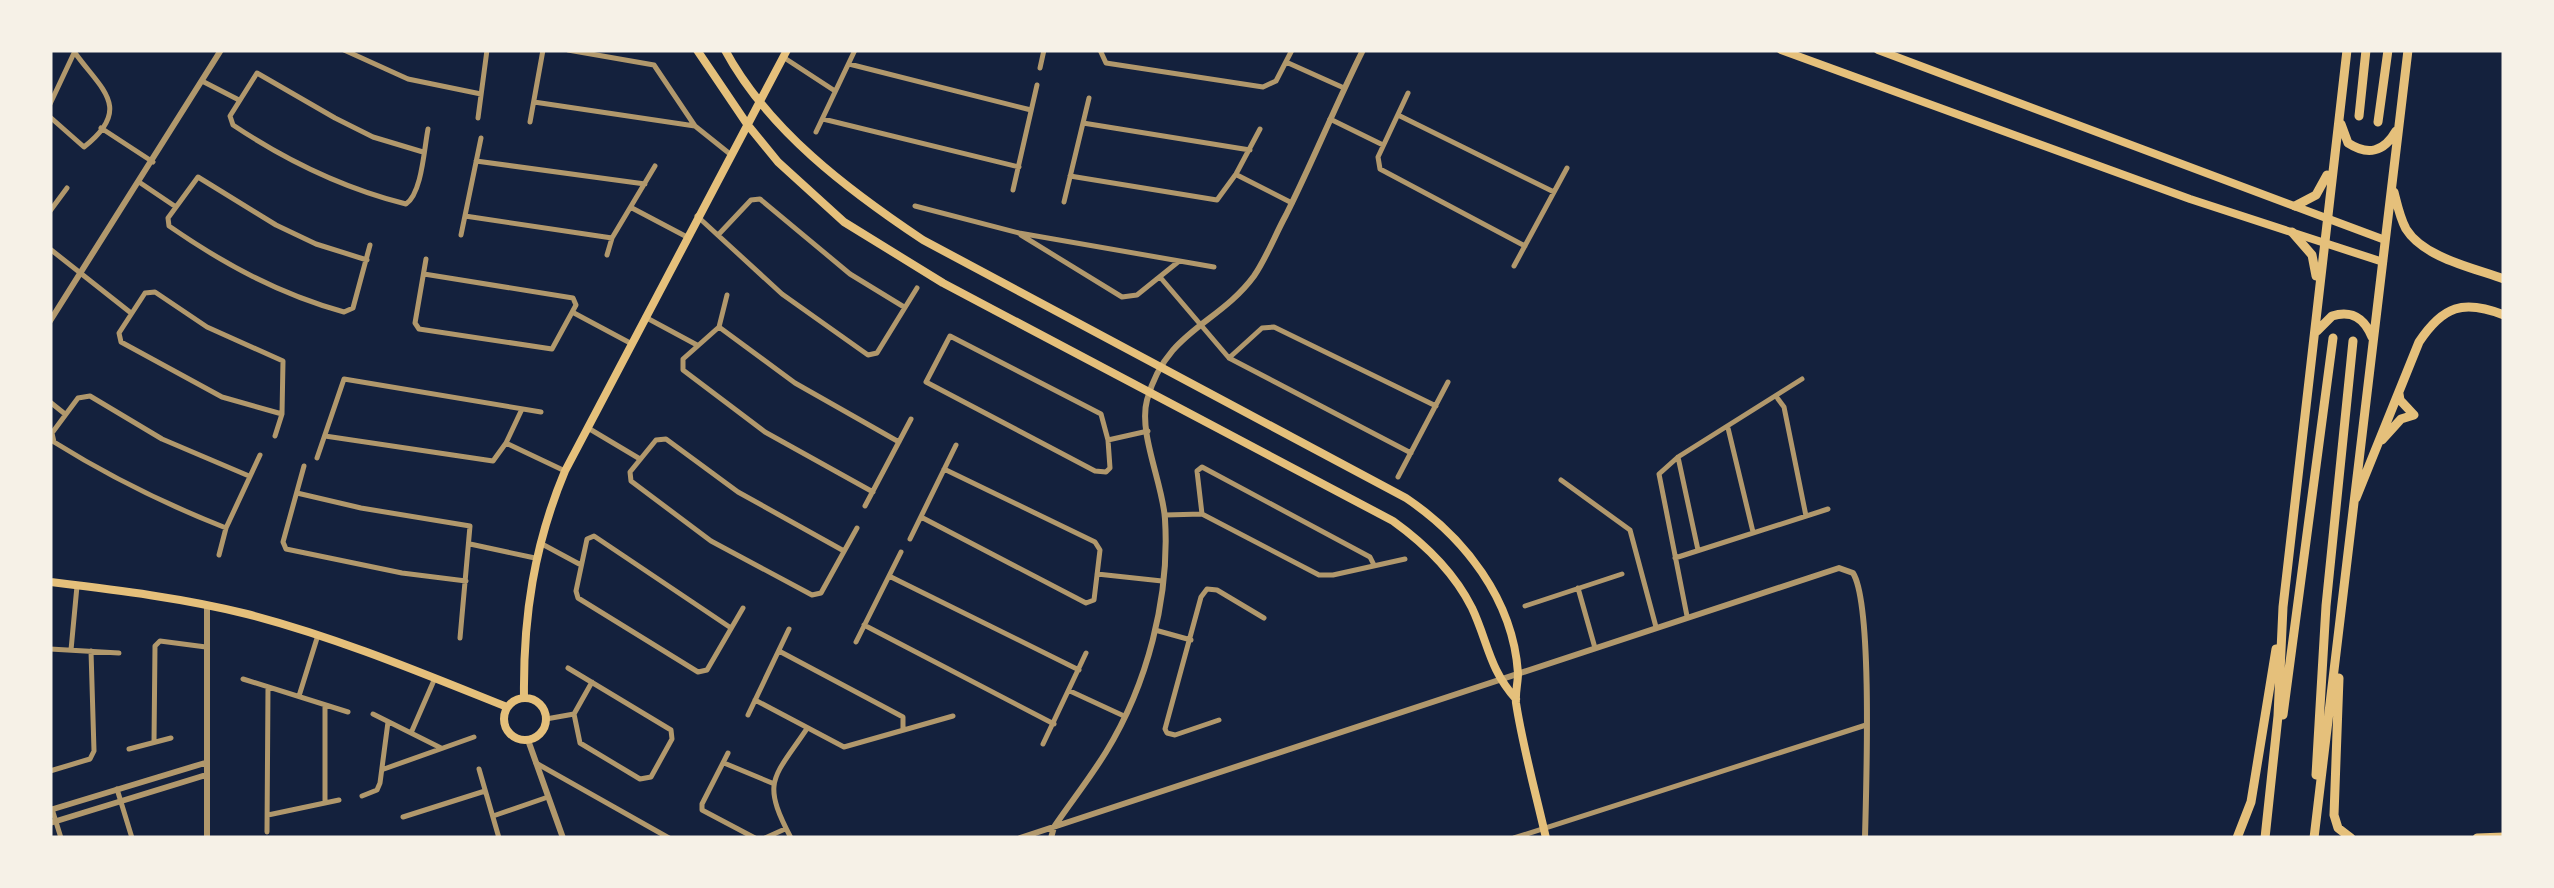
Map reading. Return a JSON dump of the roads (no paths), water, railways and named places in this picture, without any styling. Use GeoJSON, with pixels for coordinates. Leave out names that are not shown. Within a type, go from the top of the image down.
{"type":"FeatureCollection","features":[{"type":"Feature","properties":{"kind":"highway"},"geometry":{"type":"LineString","coordinates":[[2238,838],[2251,802],[2283,607],[2347,50]]}},
{"type":"Feature","properties":{"kind":"highway"},"geometry":{"type":"LineString","coordinates":[[2359,116],[2366,50]]}},
{"type":"Feature","properties":{"kind":"highway"},"geometry":{"type":"LineString","coordinates":[[2378,122],[2388,50]]}},
{"type":"Feature","properties":{"kind":"highway"},"geometry":{"type":"LineString","coordinates":[[2313,838],[2408,50]]}},
{"type":"Feature","properties":{"kind":"highway"},"geometry":{"type":"LineString","coordinates":[[2339,116],[2348,143],[2366,151],[2386,146],[2399,128]]}},
{"type":"Feature","properties":{"kind":"highway"},"geometry":{"type":"LineString","coordinates":[[2294,206],[2316,196],[2334,158]]}},
{"type":"Feature","properties":{"kind":"highway"},"geometry":{"type":"LineString","coordinates":[[2393,189],[2406,228],[2415,240],[2428,250],[2504,279]]}},
{"type":"Feature","properties":{"kind":"highway"},"geometry":{"type":"LineString","coordinates":[[2292,232],[2312,255],[2318,293]]}},
{"type":"Feature","properties":{"kind":"highway"},"geometry":{"type":"LineString","coordinates":[[2351,510],[2419,342],[2433,321],[2448,310],[2468,306],[2504,316]]}},
{"type":"Feature","properties":{"kind":"highway"},"geometry":{"type":"LineString","coordinates":[[2315,334],[2322,322],[2341,313],[2362,320],[2373,340]]}},
{"type":"Feature","properties":{"kind":"highway"},"geometry":{"type":"LineString","coordinates":[[2265,835],[2333,338]]}},
{"type":"Feature","properties":{"kind":"highway"},"geometry":{"type":"LineString","coordinates":[[2313,838],[2326,606],[2353,341]]}},
{"type":"Feature","properties":{"kind":"highway"},"geometry":{"type":"LineString","coordinates":[[2377,446],[2401,419],[2414,415],[2400,400],[2399,392]]}},
{"type":"Feature","properties":{"kind":"highway"},"geometry":{"type":"LineString","coordinates":[[2265,835],[2278,716],[2283,607]]}},
{"type":"Feature","properties":{"kind":"highway"},"geometry":{"type":"LineString","coordinates":[[2342,610],[2334,815],[2338,828],[2350,838]]}},
{"type":"Feature","properties":{"kind":"highway"},"geometry":{"type":"LineString","coordinates":[[2477,838],[2504,838]]}},
{"type":"Feature","properties":{"kind":"main road"},"geometry":{"type":"LineString","coordinates":[[698,50],[747,124],[808,192],[889,252],[1393,521],[1415,537],[1456,580],[1472,609],[1499,680],[1516,699]]}},
{"type":"Feature","properties":{"kind":"main road"},"geometry":{"type":"LineString","coordinates":[[725,50],[760,100],[796,140],[871,206],[910,231],[1431,515],[1473,558],[1502,610],[1518,674],[1516,699],[1545,833]]}},
{"type":"Feature","properties":{"kind":"main road"},"geometry":{"type":"LineString","coordinates":[[1781,50],[2174,193],[2383,262]]}},
{"type":"Feature","properties":{"kind":"main road"},"geometry":{"type":"LineString","coordinates":[[1878,50],[2385,240]]}},
{"type":"Feature","properties":{"kind":"main road"},"geometry":{"type":"LineString","coordinates":[[524,697],[525,627],[535,558],[565,471],[785,54]]}},
{"type":"Feature","properties":{"kind":"main road"},"geometry":{"type":"LineString","coordinates":[[50,582],[206,606],[318,635],[507,707]]}},
{"type":"Feature","properties":{"kind":"main road"},"geometry":{"type":"LineString","coordinates":[[524,697],[542,706],[546,719],[541,732],[528,740],[509,733],[504,720],[507,707],[524,697]]}},
{"type":"Feature","properties":{"kind":"street"},"geometry":{"type":"LineString","coordinates":[[50,321],[221,50]]}},
{"type":"Feature","properties":{"kind":"street"},"geometry":{"type":"LineString","coordinates":[[344,50],[408,80],[482,94]]}},
{"type":"Feature","properties":{"kind":"street"},"geometry":{"type":"LineString","coordinates":[[478,118],[488,50]]}},
{"type":"Feature","properties":{"kind":"street"},"geometry":{"type":"LineString","coordinates":[[530,122],[543,50]]}},
{"type":"Feature","properties":{"kind":"street"},"geometry":{"type":"LineString","coordinates":[[568,50],[654,64],[695,126],[730,154]]}},
{"type":"Feature","properties":{"kind":"street"},"geometry":{"type":"LineString","coordinates":[[816,132],[856,50]]}},
{"type":"Feature","properties":{"kind":"street"},"geometry":{"type":"LineString","coordinates":[[1040,68],[1044,50]]}},
{"type":"Feature","properties":{"kind":"street"},"geometry":{"type":"LineString","coordinates":[[1100,50],[1106,63],[1263,87],[1276,81],[1292,50]]}},
{"type":"Feature","properties":{"kind":"street"},"geometry":{"type":"LineString","coordinates":[[1051,838],[1054,827],[1106,751],[1124,716],[1155,630],[1165,516],[1148,430],[1146,404],[1150,392],[1174,347],[1254,276],[1363,50]]}},
{"type":"Feature","properties":{"kind":"street"},"geometry":{"type":"LineString","coordinates":[[50,104],[73,52],[111,99],[111,111],[84,147],[50,118]]}},
{"type":"Feature","properties":{"kind":"street"},"geometry":{"type":"LineString","coordinates":[[785,54],[836,91]]}},
{"type":"Feature","properties":{"kind":"street"},"geometry":{"type":"LineString","coordinates":[[1286,62],[1344,88]]}},
{"type":"Feature","properties":{"kind":"street"},"geometry":{"type":"LineString","coordinates":[[848,64],[1031,110]]}},
{"type":"Feature","properties":{"kind":"street"},"geometry":{"type":"LineString","coordinates":[[423,152],[348,124],[296,98],[262,74],[253,75],[230,116],[233,125],[289,160],[370,195],[410,203],[423,152],[428,128]]}},
{"type":"Feature","properties":{"kind":"street"},"geometry":{"type":"LineString","coordinates":[[202,81],[239,100]]}},
{"type":"Feature","properties":{"kind":"street"},"geometry":{"type":"LineString","coordinates":[[1013,190],[1037,85]]}},
{"type":"Feature","properties":{"kind":"street"},"geometry":{"type":"LineString","coordinates":[[1408,93],[1378,157],[1380,170],[1525,246]]}},
{"type":"Feature","properties":{"kind":"street"},"geometry":{"type":"LineString","coordinates":[[1064,202],[1088,98]]}},
{"type":"Feature","properties":{"kind":"street"},"geometry":{"type":"LineString","coordinates":[[534,102],[695,126]]}},
{"type":"Feature","properties":{"kind":"street"},"geometry":{"type":"LineString","coordinates":[[1398,115],[1554,192]]}},
{"type":"Feature","properties":{"kind":"street"},"geometry":{"type":"LineString","coordinates":[[823,118],[1018,166]]}},
{"type":"Feature","properties":{"kind":"street"},"geometry":{"type":"LineString","coordinates":[[1330,119],[1383,145]]}},
{"type":"Feature","properties":{"kind":"street"},"geometry":{"type":"LineString","coordinates":[[1083,123],[1250,150]]}},
{"type":"Feature","properties":{"kind":"street"},"geometry":{"type":"LineString","coordinates":[[101,128],[153,162]]}},
{"type":"Feature","properties":{"kind":"street"},"geometry":{"type":"LineString","coordinates":[[1070,176],[1210,201],[1223,195],[1260,129]]}},
{"type":"Feature","properties":{"kind":"street"},"geometry":{"type":"LineString","coordinates":[[461,235],[480,138]]}},
{"type":"Feature","properties":{"kind":"street"},"geometry":{"type":"LineString","coordinates":[[476,161],[645,184]]}},
{"type":"Feature","properties":{"kind":"street"},"geometry":{"type":"LineString","coordinates":[[607,255],[612,238],[655,166]]}},
{"type":"Feature","properties":{"kind":"street"},"geometry":{"type":"LineString","coordinates":[[1514,266],[1567,168]]}},
{"type":"Feature","properties":{"kind":"street"},"geometry":{"type":"LineString","coordinates":[[1236,174],[1292,202]]}},
{"type":"Feature","properties":{"kind":"street"},"geometry":{"type":"LineString","coordinates":[[367,260],[316,244],[276,225],[198,177],[168,218],[169,226],[204,250],[268,286],[344,312],[353,308],[367,260],[370,245]]}},
{"type":"Feature","properties":{"kind":"street"},"geometry":{"type":"LineString","coordinates":[[140,182],[176,207]]}},
{"type":"Feature","properties":{"kind":"street"},"geometry":{"type":"LineString","coordinates":[[51,208],[66,188]]}},
{"type":"Feature","properties":{"kind":"street"},"geometry":{"type":"LineString","coordinates":[[718,234],[751,200],[760,199],[850,274],[904,308]]}},
{"type":"Feature","properties":{"kind":"street"},"geometry":{"type":"LineString","coordinates":[[915,206],[1018,234],[1214,267]]}},
{"type":"Feature","properties":{"kind":"street"},"geometry":{"type":"LineString","coordinates":[[631,207],[686,237]]}},
{"type":"Feature","properties":{"kind":"street"},"geometry":{"type":"LineString","coordinates":[[464,216],[612,238]]}},
{"type":"Feature","properties":{"kind":"street"},"geometry":{"type":"LineString","coordinates":[[698,216],[782,294],[868,355],[877,353],[917,288]]}},
{"type":"Feature","properties":{"kind":"street"},"geometry":{"type":"LineString","coordinates":[[1018,234],[1122,297],[1137,295],[1178,262]]}},
{"type":"Feature","properties":{"kind":"street"},"geometry":{"type":"LineString","coordinates":[[50,249],[132,313]]}},
{"type":"Feature","properties":{"kind":"street"},"geometry":{"type":"LineString","coordinates":[[424,274],[572,298],[576,301],[574,313],[556,346],[548,349],[419,329],[415,323],[426,259]]}},
{"type":"Feature","properties":{"kind":"street"},"geometry":{"type":"LineString","coordinates":[[1160,278],[1229,358],[1411,453]]}},
{"type":"Feature","properties":{"kind":"street"},"geometry":{"type":"LineString","coordinates":[[275,436],[282,414],[283,361],[207,327],[155,292],[145,293],[119,333],[121,342],[222,397],[282,414]]}},
{"type":"Feature","properties":{"kind":"street"},"geometry":{"type":"LineString","coordinates":[[727,295],[719,327],[683,359],[683,370],[764,432],[873,492]]}},
{"type":"Feature","properties":{"kind":"street"},"geometry":{"type":"LineString","coordinates":[[574,313],[632,344]]}},
{"type":"Feature","properties":{"kind":"street"},"geometry":{"type":"LineString","coordinates":[[645,317],[698,345]]}},
{"type":"Feature","properties":{"kind":"street"},"geometry":{"type":"LineString","coordinates":[[719,327],[796,383],[899,442]]}},
{"type":"Feature","properties":{"kind":"street"},"geometry":{"type":"LineString","coordinates":[[1229,358],[1262,328],[1274,327],[1436,406]]}},
{"type":"Feature","properties":{"kind":"street"},"geometry":{"type":"LineString","coordinates":[[950,336],[1097,411],[1104,419],[1108,440],[1110,468],[1106,472],[1095,471],[926,382],[925,378],[950,336]]}},
{"type":"Feature","properties":{"kind":"street"},"geometry":{"type":"LineString","coordinates":[[318,458],[342,382],[348,379],[541,412]]}},
{"type":"Feature","properties":{"kind":"street"},"geometry":{"type":"LineString","coordinates":[[1687,616],[1659,480],[1663,469],[1802,379]]}},
{"type":"Feature","properties":{"kind":"street"},"geometry":{"type":"LineString","coordinates":[[1398,477],[1448,382]]}},
{"type":"Feature","properties":{"kind":"street"},"geometry":{"type":"LineString","coordinates":[[226,528],[132,488],[54,442],[52,434],[78,398],[90,396],[162,439],[249,476]]}},
{"type":"Feature","properties":{"kind":"street"},"geometry":{"type":"LineString","coordinates":[[1777,398],[1784,407],[1806,516]]}},
{"type":"Feature","properties":{"kind":"street"},"geometry":{"type":"LineString","coordinates":[[50,402],[65,414]]}},
{"type":"Feature","properties":{"kind":"street"},"geometry":{"type":"LineString","coordinates":[[325,436],[488,462],[498,458],[522,410]]}},
{"type":"Feature","properties":{"kind":"street"},"geometry":{"type":"LineString","coordinates":[[865,506],[911,419]]}},
{"type":"Feature","properties":{"kind":"street"},"geometry":{"type":"LineString","coordinates":[[588,428],[640,459]]}},
{"type":"Feature","properties":{"kind":"street"},"geometry":{"type":"LineString","coordinates":[[1728,428],[1753,533]]}},
{"type":"Feature","properties":{"kind":"street"},"geometry":{"type":"LineString","coordinates":[[1108,440],[1148,430]]}},
{"type":"Feature","properties":{"kind":"street"},"geometry":{"type":"LineString","coordinates":[[844,551],[738,492],[666,439],[656,440],[630,472],[631,481],[672,515],[737,556],[812,595],[821,593],[857,528]]}},
{"type":"Feature","properties":{"kind":"street"},"geometry":{"type":"LineString","coordinates":[[506,444],[565,471]]}},
{"type":"Feature","properties":{"kind":"street"},"geometry":{"type":"LineString","coordinates":[[910,539],[956,445]]}},
{"type":"Feature","properties":{"kind":"street"},"geometry":{"type":"LineString","coordinates":[[219,555],[226,528],[260,455]]}},
{"type":"Feature","properties":{"kind":"street"},"geometry":{"type":"LineString","coordinates":[[1678,457],[1698,550]]}},
{"type":"Feature","properties":{"kind":"street"},"geometry":{"type":"LineString","coordinates":[[304,466],[282,542],[286,549],[402,573],[466,581]]}},
{"type":"Feature","properties":{"kind":"street"},"geometry":{"type":"LineString","coordinates":[[1202,514],[1196,472],[1202,467],[1370,557],[1374,565]]}},
{"type":"Feature","properties":{"kind":"street"},"geometry":{"type":"LineString","coordinates":[[920,517],[1086,603],[1094,600],[1100,550],[1095,542],[944,469]]}},
{"type":"Feature","properties":{"kind":"street"},"geometry":{"type":"LineString","coordinates":[[1561,480],[1630,530],[1656,627]]}},
{"type":"Feature","properties":{"kind":"street"},"geometry":{"type":"LineString","coordinates":[[298,493],[362,508],[466,523],[471,530],[460,638]]}},
{"type":"Feature","properties":{"kind":"street"},"geometry":{"type":"LineString","coordinates":[[1675,558],[1828,509]]}},
{"type":"Feature","properties":{"kind":"street"},"geometry":{"type":"LineString","coordinates":[[1165,516],[1202,514],[1319,575],[1405,559]]}},
{"type":"Feature","properties":{"kind":"street"},"geometry":{"type":"LineString","coordinates":[[731,628],[594,536],[587,540],[576,591],[578,598],[698,672],[708,670],[742,608]]}},
{"type":"Feature","properties":{"kind":"street"},"geometry":{"type":"LineString","coordinates":[[539,543],[582,565]]}},
{"type":"Feature","properties":{"kind":"street"},"geometry":{"type":"LineString","coordinates":[[470,544],[535,558]]}},
{"type":"Feature","properties":{"kind":"street"},"geometry":{"type":"LineString","coordinates":[[856,642],[902,552]]}},
{"type":"Feature","properties":{"kind":"street"},"geometry":{"type":"LineString","coordinates":[[1020,838],[1687,616],[1832,570],[1846,569],[1853,573],[1860,591],[1866,838]]}},
{"type":"Feature","properties":{"kind":"street"},"geometry":{"type":"LineString","coordinates":[[1097,574],[1162,581]]}},
{"type":"Feature","properties":{"kind":"street"},"geometry":{"type":"LineString","coordinates":[[1525,606],[1622,574]]}},
{"type":"Feature","properties":{"kind":"street"},"geometry":{"type":"LineString","coordinates":[[889,576],[1079,670]]}},
{"type":"Feature","properties":{"kind":"street"},"geometry":{"type":"LineString","coordinates":[[71,650],[77,586]]}},
{"type":"Feature","properties":{"kind":"street"},"geometry":{"type":"LineString","coordinates":[[1578,588],[1595,648]]}},
{"type":"Feature","properties":{"kind":"street"},"geometry":{"type":"LineString","coordinates":[[1220,720],[1175,735],[1166,733],[1201,596],[1207,589],[1217,590],[1264,618]]}},
{"type":"Feature","properties":{"kind":"street"},"geometry":{"type":"LineString","coordinates":[[206,606],[207,838]]}},
{"type":"Feature","properties":{"kind":"street"},"geometry":{"type":"LineString","coordinates":[[864,625],[1054,724]]}},
{"type":"Feature","properties":{"kind":"street"},"geometry":{"type":"LineString","coordinates":[[748,715],[789,630]]}},
{"type":"Feature","properties":{"kind":"street"},"geometry":{"type":"LineString","coordinates":[[1155,630],[1191,640]]}},
{"type":"Feature","properties":{"kind":"street"},"geometry":{"type":"LineString","coordinates":[[299,696],[318,635]]}},
{"type":"Feature","properties":{"kind":"street"},"geometry":{"type":"LineString","coordinates":[[154,742],[154,646],[160,641],[206,647]]}},
{"type":"Feature","properties":{"kind":"street"},"geometry":{"type":"LineString","coordinates":[[50,649],[118,653]]}},
{"type":"Feature","properties":{"kind":"street"},"geometry":{"type":"LineString","coordinates":[[50,771],[92,756],[91,651]]}},
{"type":"Feature","properties":{"kind":"street"},"geometry":{"type":"LineString","coordinates":[[778,651],[903,718],[903,728]]}},
{"type":"Feature","properties":{"kind":"street"},"geometry":{"type":"LineString","coordinates":[[1043,744],[1086,653]]}},
{"type":"Feature","properties":{"kind":"street"},"geometry":{"type":"LineString","coordinates":[[568,668],[592,682],[670,730],[672,740],[651,777],[640,779],[580,743],[574,714],[592,682]]}},
{"type":"Feature","properties":{"kind":"street"},"geometry":{"type":"LineString","coordinates":[[411,733],[435,678]]}},
{"type":"Feature","properties":{"kind":"street"},"geometry":{"type":"LineString","coordinates":[[243,679],[348,712]]}},
{"type":"Feature","properties":{"kind":"street"},"geometry":{"type":"LineString","coordinates":[[267,832],[268,687]]}},
{"type":"Feature","properties":{"kind":"street"},"geometry":{"type":"LineString","coordinates":[[1070,692],[1124,716]]}},
{"type":"Feature","properties":{"kind":"street"},"geometry":{"type":"LineString","coordinates":[[754,700],[844,747],[953,716]]}},
{"type":"Feature","properties":{"kind":"street"},"geometry":{"type":"LineString","coordinates":[[324,705],[325,803]]}},
{"type":"Feature","properties":{"kind":"street"},"geometry":{"type":"LineString","coordinates":[[373,714],[441,748]]}},
{"type":"Feature","properties":{"kind":"street"},"geometry":{"type":"LineString","coordinates":[[546,719],[574,714]]}},
{"type":"Feature","properties":{"kind":"street"},"geometry":{"type":"LineString","coordinates":[[362,796],[377,790],[384,769],[388,722]]}},
{"type":"Feature","properties":{"kind":"street"},"geometry":{"type":"LineString","coordinates":[[1514,838],[1545,833],[1866,725]]}},
{"type":"Feature","properties":{"kind":"street"},"geometry":{"type":"LineString","coordinates":[[791,838],[773,800],[772,783],[806,730]]}},
{"type":"Feature","properties":{"kind":"street"},"geometry":{"type":"LineString","coordinates":[[129,749],[172,738]]}},
{"type":"Feature","properties":{"kind":"street"},"geometry":{"type":"LineString","coordinates":[[384,769],[474,738]]}},
{"type":"Feature","properties":{"kind":"street"},"geometry":{"type":"LineString","coordinates":[[528,740],[563,838]]}},
{"type":"Feature","properties":{"kind":"street"},"geometry":{"type":"LineString","coordinates":[[728,753],[702,810],[755,838]]}},
{"type":"Feature","properties":{"kind":"street"},"geometry":{"type":"LineString","coordinates":[[61,838],[51,809],[206,763]]}},
{"type":"Feature","properties":{"kind":"street"},"geometry":{"type":"LineString","coordinates":[[536,763],[669,838]]}},
{"type":"Feature","properties":{"kind":"street"},"geometry":{"type":"LineString","coordinates":[[723,763],[772,783]]}},
{"type":"Feature","properties":{"kind":"street"},"geometry":{"type":"LineString","coordinates":[[478,769],[499,838]]}},
{"type":"Feature","properties":{"kind":"street"},"geometry":{"type":"LineString","coordinates":[[53,822],[206,775]]}},
{"type":"Feature","properties":{"kind":"street"},"geometry":{"type":"LineString","coordinates":[[117,789],[132,838]]}},
{"type":"Feature","properties":{"kind":"street"},"geometry":{"type":"LineString","coordinates":[[403,817],[485,792]]}},
{"type":"Feature","properties":{"kind":"street"},"geometry":{"type":"LineString","coordinates":[[493,816],[548,797]]}},
{"type":"Feature","properties":{"kind":"street"},"geometry":{"type":"LineString","coordinates":[[268,815],[339,800]]}},
{"type":"Feature","properties":{"kind":"street"},"geometry":{"type":"LineString","coordinates":[[765,838],[786,828]]}}]}
